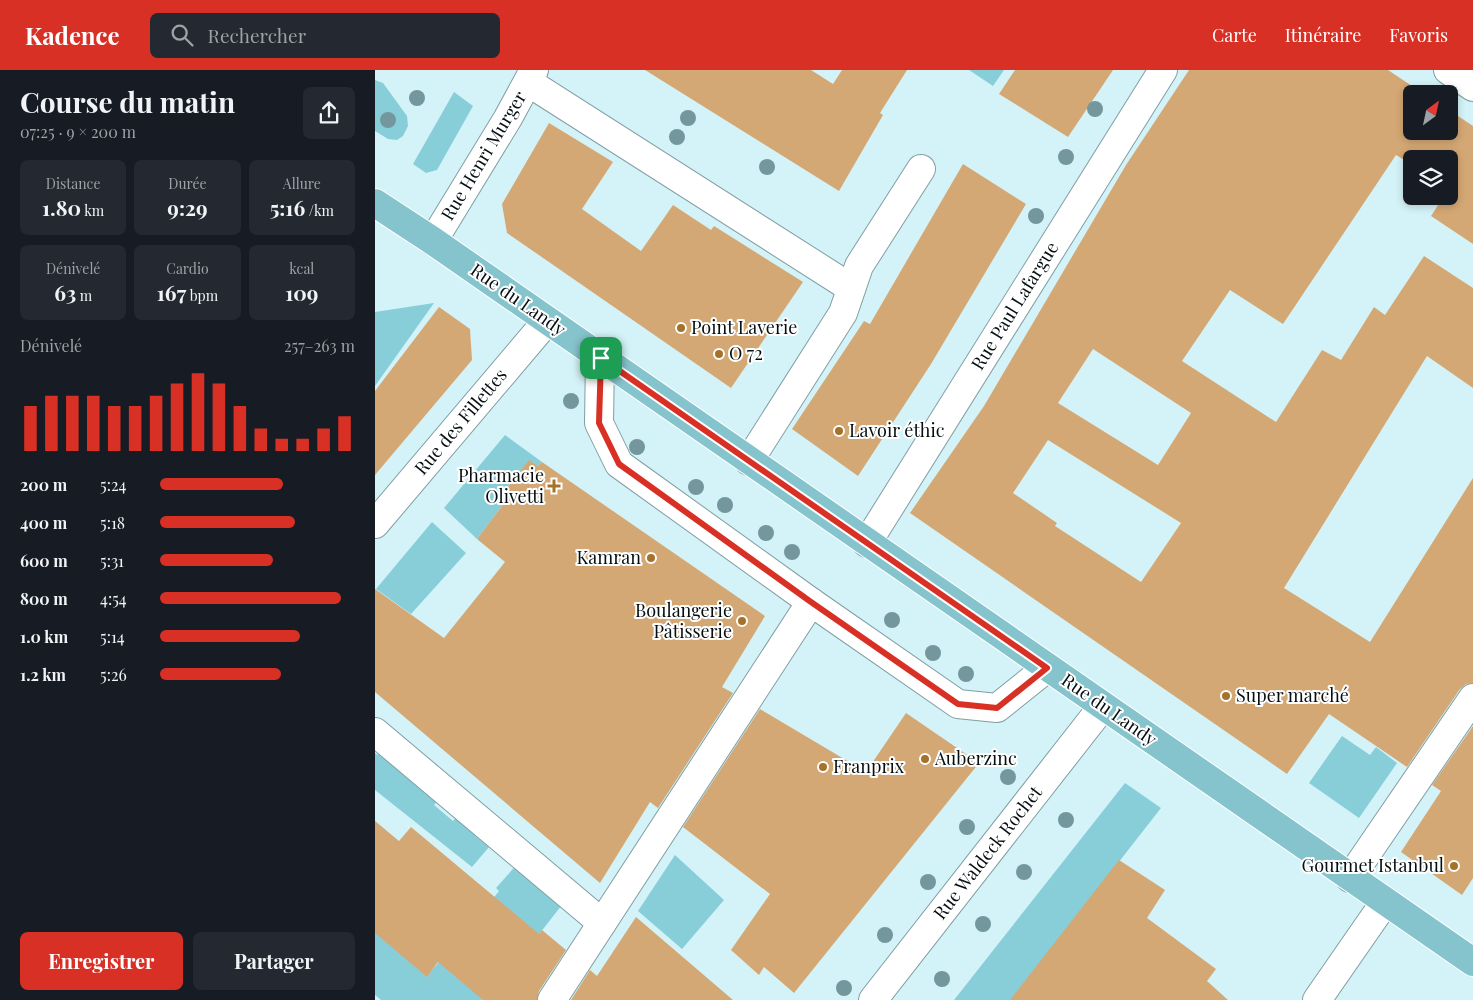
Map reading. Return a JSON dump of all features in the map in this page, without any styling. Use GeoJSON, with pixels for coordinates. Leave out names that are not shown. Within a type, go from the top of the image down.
{"type":"FeatureCollection","features":[{"type":"Feature","properties":{"kind":"main road","name":"Rue du Landy"},"geometry":{"type":"LineString","coordinates":[[375,202],[1473,962]]}},
{"type":"Feature","properties":{"kind":"street","name":"Rue Paul Lafargue"},"geometry":{"type":"LineString","coordinates":[[867,543],[1163,70]]}},
{"type":"Feature","properties":{"kind":"street"},"geometry":{"type":"LineString","coordinates":[[1448,70],[1473,87]]}},
{"type":"Feature","properties":{"kind":"street"},"geometry":{"type":"LineString","coordinates":[[531,76],[851,288]]}},
{"type":"Feature","properties":{"kind":"street","name":"Rue Henri Murger"},"geometry":{"type":"LineString","coordinates":[[433,241],[531,76]]}},
{"type":"Feature","properties":{"kind":"street"},"geometry":{"type":"LineString","coordinates":[[749,460],[843,313],[859,266],[921,169]]}},
{"type":"Feature","properties":{"kind":"street","name":"Rue des Fillettes"},"geometry":{"type":"LineString","coordinates":[[375,524],[547,320]]}},
{"type":"Feature","properties":{"kind":"street"},"geometry":{"type":"LineString","coordinates":[[601,358],[599,423],[619,464],[811,602],[958,704],[997,708],[1047,668]]}},
{"type":"Feature","properties":{"kind":"street"},"geometry":{"type":"LineString","coordinates":[[553,1000],[811,602]]}},
{"type":"Feature","properties":{"kind":"street"},"geometry":{"type":"LineString","coordinates":[[1350,878],[1473,698]]}},
{"type":"Feature","properties":{"kind":"street","name":"Rue Waldeck Rochet"},"geometry":{"type":"LineString","coordinates":[[873,1000],[1103,706]]}},
{"type":"Feature","properties":{"kind":"street"},"geometry":{"type":"LineString","coordinates":[[375,732],[602,923]]}},
{"type":"Feature","properties":{"kind":"street"},"geometry":{"type":"LineString","coordinates":[[1317,1000],[1385,902]]}},
{"type":"Feature","properties":{"kind":"shaded area"},"geometry":{"type":"Polygon","coordinates":[[[969,70],[1004,70],[993,86],[969,70]]]}},
{"type":"Feature","properties":{"kind":"shaded area"},"geometry":{"type":"Polygon","coordinates":[[[375,80],[383,83],[407,116],[408,126],[403,136],[397,140],[388,139],[375,131],[375,80]]]}},
{"type":"Feature","properties":{"kind":"shaded area"},"geometry":{"type":"Polygon","coordinates":[[[454,92],[473,106],[437,170],[426,173],[413,164],[454,92]]]}},
{"type":"Feature","properties":{"kind":"shaded area"},"geometry":{"type":"Polygon","coordinates":[[[434,303],[375,386],[375,312],[434,303]]]}},
{"type":"Feature","properties":{"kind":"shaded area"},"geometry":{"type":"Polygon","coordinates":[[[505,435],[542,462],[538,466],[529,461],[503,492],[508,498],[477,539],[444,508],[505,435]]]}},
{"type":"Feature","properties":{"kind":"shaded area"},"geometry":{"type":"Polygon","coordinates":[[[432,522],[466,553],[411,614],[376,589],[432,522]]]}},
{"type":"Feature","properties":{"kind":"shaded area"},"geometry":{"type":"Polygon","coordinates":[[[1342,736],[1370,755],[1376,747],[1397,763],[1359,818],[1309,783],[1342,736]]]}},
{"type":"Feature","properties":{"kind":"shaded area"},"geometry":{"type":"Polygon","coordinates":[[[381,751],[440,798],[434,805],[453,821],[459,814],[479,830],[475,836],[489,847],[472,867],[375,790],[375,753],[378,755],[381,751]]]}},
{"type":"Feature","properties":{"kind":"shaded area"},"geometry":{"type":"Polygon","coordinates":[[[1125,783],[1161,808],[1011,1000],[954,1000],[1125,783]]]}},
{"type":"Feature","properties":{"kind":"shaded area"},"geometry":{"type":"Polygon","coordinates":[[[675,855],[724,900],[682,949],[638,911],[675,855]]]}},
{"type":"Feature","properties":{"kind":"shaded area"},"geometry":{"type":"Polygon","coordinates":[[[519,862],[565,901],[533,942],[476,920],[499,891],[496,888],[519,862]]]}},
{"type":"Feature","properties":{"kind":"shaded area"},"geometry":{"type":"Polygon","coordinates":[[[375,918],[427,976],[449,950],[483,1000],[381,1000],[375,995],[375,918]]]}},
{"type":"Feature","properties":{"kind":"building"},"geometry":{"type":"Polygon","coordinates":[[[645,70],[811,70],[833,84],[842,70],[907,70],[880,113],[883,115],[839,191],[645,70]]]}},
{"type":"Feature","properties":{"kind":"building"},"geometry":{"type":"Polygon","coordinates":[[[1015,70],[1113,70],[1068,137],[999,94],[1015,70]]]}},
{"type":"Feature","properties":{"kind":"building"},"geometry":{"type":"Polygon","coordinates":[[[1189,70],[1388,70],[1410,85],[1403,85],[1403,140],[1458,140],[1458,116],[1473,126],[1473,244],[1431,216],[1438,205],[1458,205],[1458,150],[1403,150],[1403,159],[1396,155],[1283,324],[1230,290],[1182,361],[1276,422],[1322,350],[1341,360],[1374,307],[1385,315],[1424,256],[1473,288],[1473,388],[1427,356],[1284,588],[1370,642],[1473,478],[1473,683],[1466,684],[1460,689],[1407,767],[1329,714],[1287,774],[910,513],[984,406],[1126,165],[1189,70]],[[1093,349],[1058,403],[1158,465],[1191,413],[1093,349]],[[1048,440],[1013,493],[1057,523],[1055,526],[1141,582],[1181,523],[1048,440]]]}},
{"type":"Feature","properties":{"kind":"building"},"geometry":{"type":"Polygon","coordinates":[[[549,123],[613,162],[582,209],[641,251],[673,205],[711,230],[714,226],[803,282],[731,388],[507,233],[502,204],[549,123]]]}},
{"type":"Feature","properties":{"kind":"building"},"geometry":{"type":"Polygon","coordinates":[[[963,164],[1026,204],[931,364],[858,476],[792,429],[864,321],[870,324],[963,164]]]}},
{"type":"Feature","properties":{"kind":"building"},"geometry":{"type":"Polygon","coordinates":[[[439,307],[470,329],[472,360],[375,475],[375,391],[439,307]]]}},
{"type":"Feature","properties":{"kind":"building"},"geometry":{"type":"Polygon","coordinates":[[[529,460],[538,466],[542,462],[765,616],[722,687],[733,693],[658,808],[650,802],[600,883],[375,692],[375,589],[444,638],[505,562],[477,539],[508,498],[503,493],[529,460]]]}},
{"type":"Feature","properties":{"kind":"building"},"geometry":{"type":"Polygon","coordinates":[[[760,709],[866,772],[906,713],[979,763],[794,993],[764,967],[759,975],[731,950],[770,894],[683,827],[760,709]]]}},
{"type":"Feature","properties":{"kind":"building"},"geometry":{"type":"Polygon","coordinates":[[[1473,726],[1473,878],[1462,895],[1401,852],[1441,791],[1432,785],[1473,726]]]}},
{"type":"Feature","properties":{"kind":"building"},"geometry":{"type":"Polygon","coordinates":[[[375,821],[399,841],[411,827],[539,934],[542,930],[566,950],[539,991],[537,1000],[483,1000],[438,962],[427,977],[375,933],[375,821]]]}},
{"type":"Feature","properties":{"kind":"building"},"geometry":{"type":"Polygon","coordinates":[[[1119,860],[1165,890],[1147,918],[1216,969],[1207,981],[1228,1000],[1010,1000],[1119,860]]]}},
{"type":"Feature","properties":{"kind":"building"},"geometry":{"type":"Polygon","coordinates":[[[636,917],[733,1000],[571,1000],[590,970],[597,976],[636,917]]]}},
{"type":"Feature","properties":{"kind":"place","name":"Point Laverie"},"geometry":{"type":"Point","coordinates":[681,328]}},
{"type":"Feature","properties":{"kind":"place","name":"O 72"},"geometry":{"type":"Point","coordinates":[719,354]}},
{"type":"Feature","properties":{"kind":"place","name":"Lavoir éthic"},"geometry":{"type":"Point","coordinates":[839,431]}},
{"type":"Feature","properties":{"kind":"place","name":"Pharmacie Olivetti"},"geometry":{"type":"Point","coordinates":[554,486]}},
{"type":"Feature","properties":{"kind":"place","name":"Kamran"},"geometry":{"type":"Point","coordinates":[651,558]}},
{"type":"Feature","properties":{"kind":"place","name":"Boulangerie Pâtisserie"},"geometry":{"type":"Point","coordinates":[742,621]}},
{"type":"Feature","properties":{"kind":"place","name":"Super marché"},"geometry":{"type":"Point","coordinates":[1226,696]}},
{"type":"Feature","properties":{"kind":"place","name":"Auberzinc"},"geometry":{"type":"Point","coordinates":[925,759]}},
{"type":"Feature","properties":{"kind":"place","name":"Franprix"},"geometry":{"type":"Point","coordinates":[823,767]}},
{"type":"Feature","properties":{"kind":"place","name":"Gourmet Istanbul"},"geometry":{"type":"Point","coordinates":[1454,866]}},
{"type":"Feature","properties":{"kind":"route"},"geometry":{"type":"LineString","coordinates":[[601,358],[1047,668],[997,708],[958,704],[845,626],[619,464],[599,423],[601,358]]}}]}
